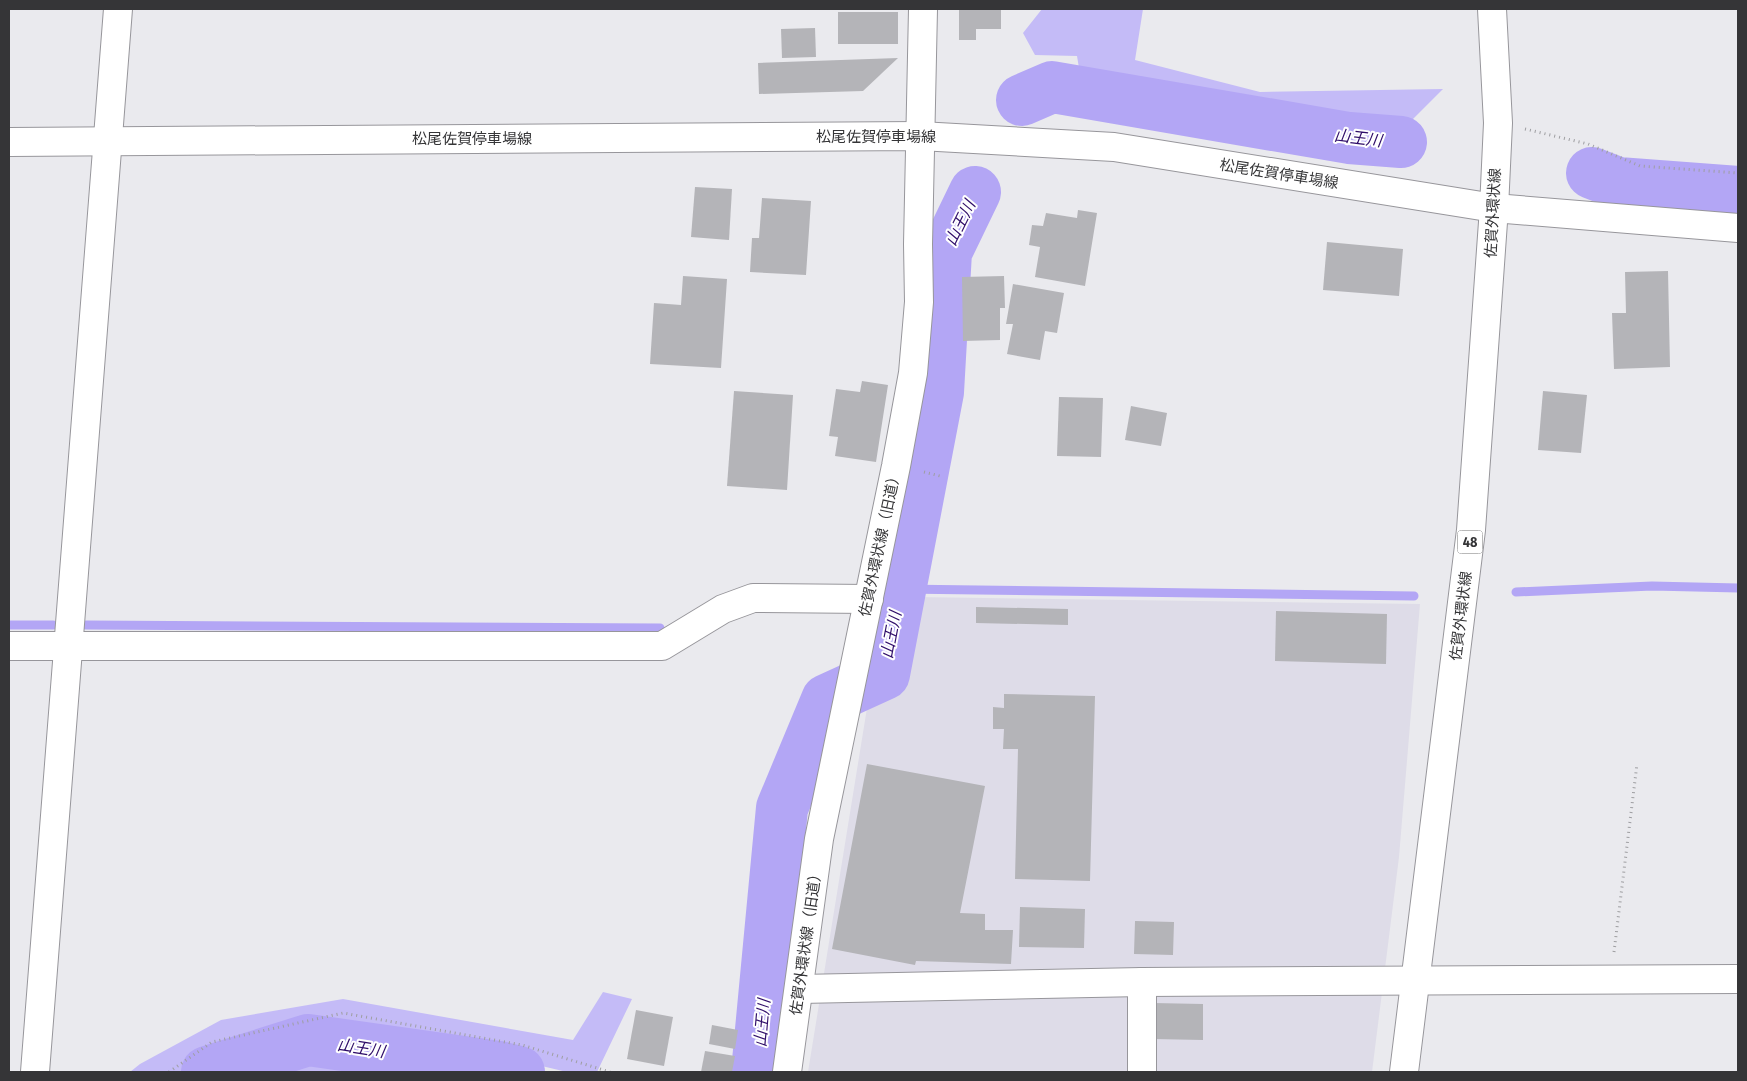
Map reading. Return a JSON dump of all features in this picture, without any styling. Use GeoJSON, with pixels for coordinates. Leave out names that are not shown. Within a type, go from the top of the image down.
{"type":"FeatureCollection","features":[{"type":"Feature","properties":{"kind":"street"},"geometry":{"type":"LineString","coordinates":[[35,1072],[118,9]]}},
{"type":"Feature","properties":{"kind":"street","name":"佐賀外環状線（旧道）"},"geometry":{"type":"LineString","coordinates":[[787,1072],[820,839],[896,466],[913,373],[919,302],[918,244],[923,9]]}},
{"type":"Feature","properties":{"kind":"street","name":"佐賀外環状線"},"geometry":{"type":"LineString","coordinates":[[1404,1072],[1471,530],[1494,208],[1498,123],[1492,9]]}},
{"type":"Feature","properties":{"kind":"street","name":"松尾佐賀停車場線"},"geometry":{"type":"LineString","coordinates":[[9,142],[920,136],[1114,147],[1494,208],[1738,228]]}},
{"type":"Feature","properties":{"kind":"street"},"geometry":{"type":"LineString","coordinates":[[9,646],[662,646],[723,609],[753,598],[869,599]]}},
{"type":"Feature","properties":{"kind":"street"},"geometry":{"type":"LineString","coordinates":[[800,989],[1142,982],[1738,979]]}},
{"type":"Feature","properties":{"kind":"street"},"geometry":{"type":"LineString","coordinates":[[1142,982],[1142,1072]]}},
{"type":"Feature","properties":{"kind":"path"},"geometry":{"type":"LineString","coordinates":[[1498,123],[1588,144],[1640,166],[1738,174]]}},
{"type":"Feature","properties":{"kind":"path"},"geometry":{"type":"LineString","coordinates":[[1611,980],[1637,764]]}},
{"type":"Feature","properties":{"kind":"path"},"geometry":{"type":"LineString","coordinates":[[169,1072],[212,1042],[343,1013],[522,1045],[610,1072]]}},
{"type":"Feature","properties":{"kind":"shaded area"},"geometry":{"type":"Polygon","coordinates":[[[1042,9],[1143,9],[1135,60],[1260,92],[1443,89],[1409,123],[1282,115],[1081,80],[1077,56],[1035,55],[1023,33],[1042,9]]]}},
{"type":"Feature","properties":{"kind":"shaded area"},"geometry":{"type":"Polygon","coordinates":[[[915,597],[1420,604],[1399,857],[1372,1072],[808,1072],[867,708],[894,696],[915,597]]]}},
{"type":"Feature","properties":{"kind":"shaded area"},"geometry":{"type":"Polygon","coordinates":[[[603,992],[632,999],[597,1072],[567,1072],[390,1030],[319,1030],[207,1057],[186,1072],[130,1072],[140,1064],[221,1020],[343,999],[573,1040],[603,992]]]}},
{"type":"Feature","properties":{"kind":"shaded area"},"geometry":{"type":"Polygon","coordinates":[[[311,1052],[369,1059],[432,1072],[245,1072],[311,1052]]]}},
{"type":"Feature","properties":{"kind":"building"},"geometry":{"type":"Polygon","coordinates":[[[959,9],[1001,9],[1001,29],[976,29],[976,40],[959,40],[959,9]]]}},
{"type":"Feature","properties":{"kind":"building"},"geometry":{"type":"Polygon","coordinates":[[[838,12],[898,12],[898,44],[838,44],[838,12]]]}},
{"type":"Feature","properties":{"kind":"building"},"geometry":{"type":"Polygon","coordinates":[[[815,28],[816,57],[782,58],[781,29],[815,28]]]}},
{"type":"Feature","properties":{"kind":"building"},"geometry":{"type":"Polygon","coordinates":[[[898,58],[863,91],[759,94],[758,63],[898,58]]]}},
{"type":"Feature","properties":{"kind":"building"},"geometry":{"type":"Polygon","coordinates":[[[695,187],[732,189],[729,240],[691,237],[695,187]]]}},
{"type":"Feature","properties":{"kind":"building"},"geometry":{"type":"Polygon","coordinates":[[[762,198],[811,201],[806,275],[750,272],[752,238],[759,238],[762,198]]]}},
{"type":"Feature","properties":{"kind":"building"},"geometry":{"type":"Polygon","coordinates":[[[1078,210],[1097,213],[1085,286],[1035,277],[1040,247],[1029,245],[1032,225],[1043,226],[1046,213],[1077,218],[1078,210]]]}},
{"type":"Feature","properties":{"kind":"building"},"geometry":{"type":"Polygon","coordinates":[[[1327,242],[1403,249],[1399,296],[1323,290],[1327,242]]]}},
{"type":"Feature","properties":{"kind":"building"},"geometry":{"type":"Polygon","coordinates":[[[1668,271],[1670,367],[1614,369],[1612,313],[1626,313],[1625,272],[1668,271]]]}},
{"type":"Feature","properties":{"kind":"building"},"geometry":{"type":"Polygon","coordinates":[[[683,276],[727,279],[721,368],[650,364],[654,303],[681,305],[683,276]]]}},
{"type":"Feature","properties":{"kind":"building"},"geometry":{"type":"Polygon","coordinates":[[[1004,276],[1005,308],[1000,308],[1000,340],[963,341],[962,277],[1004,276]]]}},
{"type":"Feature","properties":{"kind":"building"},"geometry":{"type":"Polygon","coordinates":[[[1013,284],[1064,293],[1057,333],[1045,331],[1040,360],[1007,354],[1013,324],[1006,324],[1013,284]]]}},
{"type":"Feature","properties":{"kind":"building"},"geometry":{"type":"Polygon","coordinates":[[[862,381],[888,385],[876,462],[835,456],[838,437],[829,436],[836,389],[860,392],[862,381]]]}},
{"type":"Feature","properties":{"kind":"building"},"geometry":{"type":"Polygon","coordinates":[[[734,391],[793,395],[787,490],[727,486],[734,391]]]}},
{"type":"Feature","properties":{"kind":"building"},"geometry":{"type":"Polygon","coordinates":[[[1543,391],[1587,395],[1581,453],[1538,450],[1543,391]]]}},
{"type":"Feature","properties":{"kind":"building"},"geometry":{"type":"Polygon","coordinates":[[[1059,397],[1103,398],[1101,457],[1057,456],[1059,397]]]}},
{"type":"Feature","properties":{"kind":"building"},"geometry":{"type":"Polygon","coordinates":[[[1131,406],[1167,413],[1161,446],[1125,440],[1131,406]]]}},
{"type":"Feature","properties":{"kind":"building"},"geometry":{"type":"Polygon","coordinates":[[[976,607],[1068,609],[1068,625],[976,623],[976,607]]]}},
{"type":"Feature","properties":{"kind":"building"},"geometry":{"type":"Polygon","coordinates":[[[1276,611],[1387,614],[1386,664],[1275,661],[1276,611]]]}},
{"type":"Feature","properties":{"kind":"building"},"geometry":{"type":"Polygon","coordinates":[[[1004,694],[1095,696],[1090,881],[1015,879],[1018,749],[1003,749],[1004,729],[993,729],[993,707],[1004,708],[1004,694]]]}},
{"type":"Feature","properties":{"kind":"building"},"geometry":{"type":"Polygon","coordinates":[[[867,764],[985,786],[960,913],[985,914],[985,930],[1013,930],[1011,964],[916,961],[915,965],[832,949],[867,764]]]}},
{"type":"Feature","properties":{"kind":"building"},"geometry":{"type":"Polygon","coordinates":[[[1020,907],[1085,909],[1084,948],[1019,947],[1020,907]]]}},
{"type":"Feature","properties":{"kind":"building"},"geometry":{"type":"Polygon","coordinates":[[[1135,921],[1174,922],[1173,955],[1134,954],[1135,921]]]}},
{"type":"Feature","properties":{"kind":"building"},"geometry":{"type":"Polygon","coordinates":[[[1153,1003],[1203,1004],[1203,1040],[1153,1039],[1153,1003]]]}},
{"type":"Feature","properties":{"kind":"building"},"geometry":{"type":"Polygon","coordinates":[[[636,1010],[673,1017],[664,1066],[627,1059],[636,1010]]]}},
{"type":"Feature","properties":{"kind":"building"},"geometry":{"type":"Polygon","coordinates":[[[712,1025],[738,1030],[735,1049],[709,1044],[712,1025]]]}},
{"type":"Feature","properties":{"kind":"building"},"geometry":{"type":"Polygon","coordinates":[[[705,1051],[735,1056],[732,1072],[701,1072],[705,1051]]]}},
{"type":"Feature","properties":{"kind":"waterway","name":"山王川"},"geometry":{"type":"LineString","coordinates":[[1022,100],[1052,87],[1349,138],[1401,142]]}},
{"type":"Feature","properties":{"kind":"waterway","name":"山王川"},"geometry":{"type":"LineString","coordinates":[[1592,173],[1618,183],[1738,192]]}},
{"type":"Feature","properties":{"kind":"waterway","name":"山王川"},"geometry":{"type":"LineString","coordinates":[[757,1072],[782,808],[827,700],[884,674],[938,392],[946,252],[975,192]]}},
{"type":"Feature","properties":{"kind":"waterway"},"geometry":{"type":"LineString","coordinates":[[1516,592],[1652,586],[1738,588]]}},
{"type":"Feature","properties":{"kind":"waterway"},"geometry":{"type":"LineString","coordinates":[[900,589],[1414,596]]}},
{"type":"Feature","properties":{"kind":"waterway"},"geometry":{"type":"LineString","coordinates":[[9,625],[53,625]]}},
{"type":"Feature","properties":{"kind":"waterway"},"geometry":{"type":"LineString","coordinates":[[86,625],[660,628]]}},
{"type":"Feature","properties":{"kind":"waterway","name":"山王川"},"geometry":{"type":"LineString","coordinates":[[207,1072],[308,1040],[499,1067],[519,1072]]}}]}
